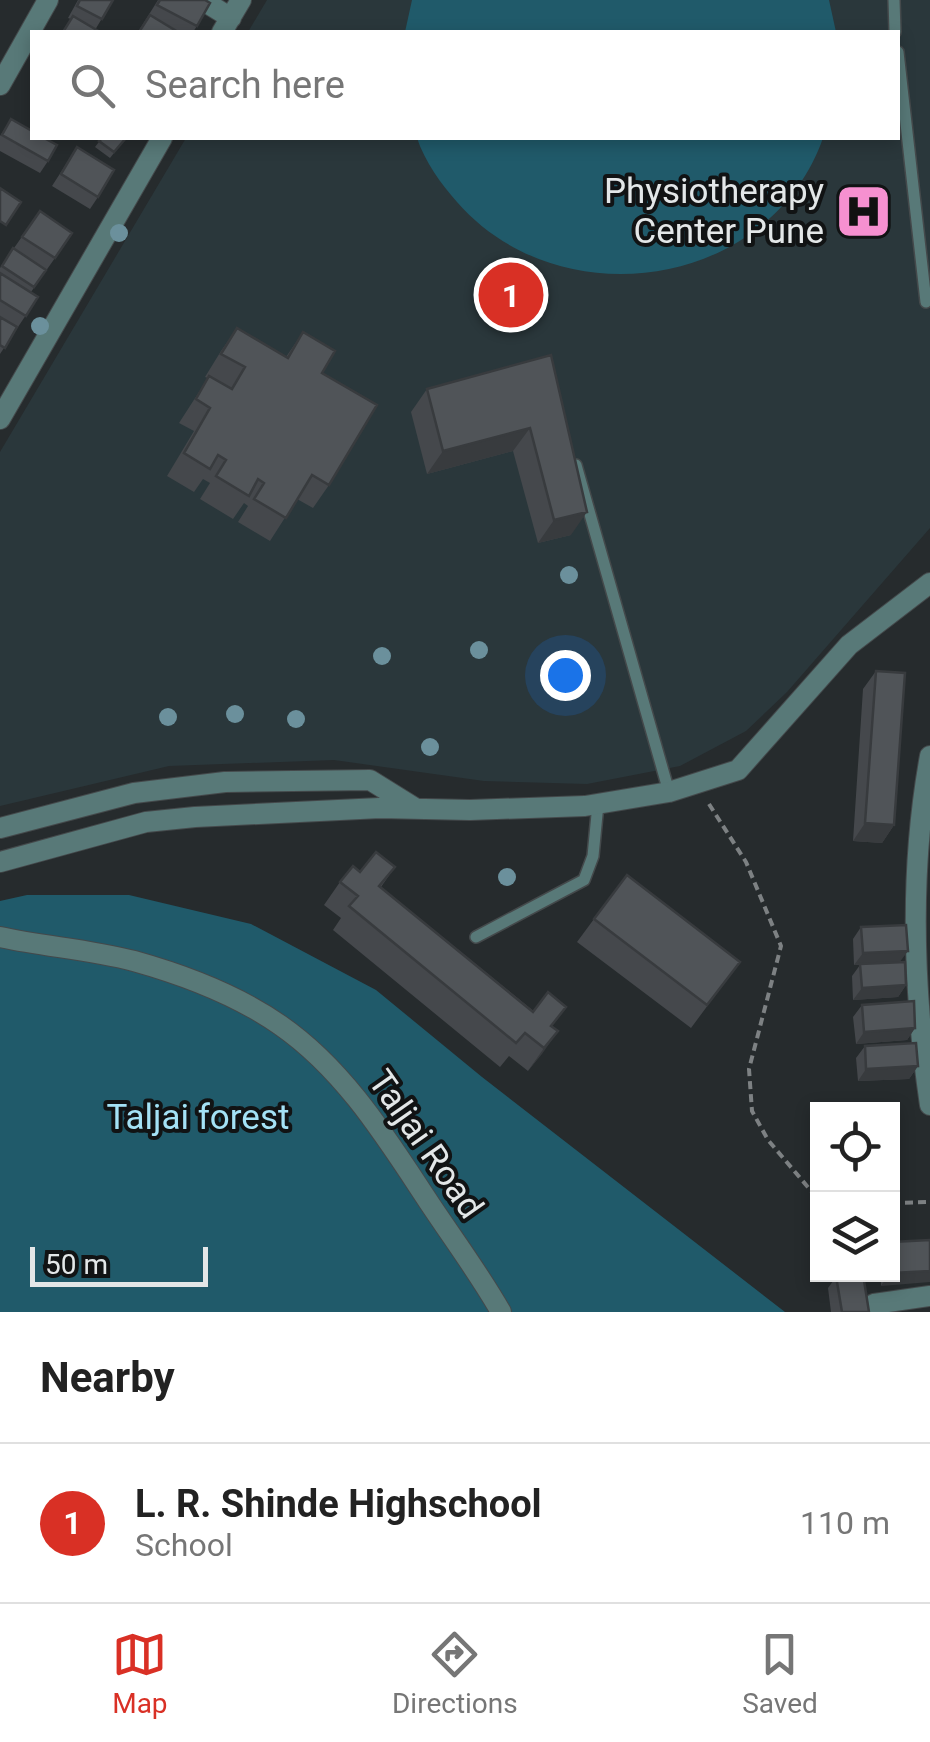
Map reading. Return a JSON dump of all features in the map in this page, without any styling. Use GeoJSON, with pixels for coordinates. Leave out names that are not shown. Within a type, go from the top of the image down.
{"type":"FeatureCollection","features":[{"type":"Feature","properties":{"kind":"street"},"geometry":{"type":"LineString","coordinates":[[31,30],[48,0]]}},
{"type":"Feature","properties":{"kind":"street"},"geometry":{"type":"LineString","coordinates":[[202,0],[231,17]]}},
{"type":"Feature","properties":{"kind":"street"},"geometry":{"type":"LineString","coordinates":[[0,85],[30,32]]}},
{"type":"Feature","properties":{"kind":"street"},"geometry":{"type":"LineString","coordinates":[[1,415],[161,140]]}},
{"type":"Feature","properties":{"kind":"street"},"geometry":{"type":"LineString","coordinates":[[0,862],[146,822],[178,818],[380,808],[598,804],[670,792],[738,770],[849,645],[930,583]]}},
{"type":"Feature","properties":{"kind":"street"},"geometry":{"type":"LineString","coordinates":[[930,756],[924,792],[922,921],[930,1105]]}},
{"type":"Feature","properties":{"kind":"street"},"geometry":{"type":"LineString","coordinates":[[0,828],[134,792],[226,782],[370,780],[420,810]]}},
{"type":"Feature","properties":{"kind":"street","name":"Taljai Road"},"geometry":{"type":"LineString","coordinates":[[0,937],[30,944],[78,947],[138,962],[225,994],[281,1025],[366,1108],[502,1312]]}},
{"type":"Feature","properties":{"kind":"street"},"geometry":{"type":"LineString","coordinates":[[876,1312],[874,1304],[930,1296]]}},
{"type":"Feature","properties":{"kind":"lane"},"geometry":{"type":"LineString","coordinates":[[894,0],[895,30]]}},
{"type":"Feature","properties":{"kind":"lane"},"geometry":{"type":"LineString","coordinates":[[900,70],[926,302]]}},
{"type":"Feature","properties":{"kind":"lane"},"geometry":{"type":"LineString","coordinates":[[570,446],[670,792]]}},
{"type":"Feature","properties":{"kind":"lane"},"geometry":{"type":"LineString","coordinates":[[476,938],[584,880],[593,856],[598,804]]}},
{"type":"Feature","properties":{"kind":"path"},"geometry":{"type":"LineString","coordinates":[[696,783],[746,862],[781,946],[749,1069],[752,1111],[768,1140],[813,1192]]}},
{"type":"Feature","properties":{"kind":"path"},"geometry":{"type":"LineString","coordinates":[[900,1204],[930,1202]]}},
{"type":"Feature","properties":{"kind":"shaded area"},"geometry":{"type":"Polygon","coordinates":[[[267,0],[930,0],[930,528],[787,692],[746,731],[680,766],[587,784],[484,781],[334,760],[169,766],[0,806],[0,452],[185,140],[900,140],[900,30],[249,30],[267,0]]]}},
{"type":"Feature","properties":{"kind":"green space"},"geometry":{"type":"Polygon","coordinates":[[[412,0],[829,0],[836,30],[405,30],[412,0]]]}},
{"type":"Feature","properties":{"kind":"green space"},"geometry":{"type":"Polygon","coordinates":[[[418,140],[822,140],[796,189],[758,228],[711,256],[659,271],[604,273],[550,263],[500,239],[457,202],[429,164],[418,140]]]}},
{"type":"Feature","properties":{"kind":"green space","name":"Taljai forest"},"geometry":{"type":"Polygon","coordinates":[[[27,895],[129,895],[251,924],[376,990],[785,1312],[0,1312],[0,901],[27,895]]]}},
{"type":"Feature","properties":{"kind":"building"},"geometry":{"type":"Polygon","coordinates":[[[80,0],[113,0],[102,19],[77,6],[80,0]]]}},
{"type":"Feature","properties":{"kind":"building"},"geometry":{"type":"Polygon","coordinates":[[[160,0],[210,3],[197,26],[157,5],[160,0]]]}},
{"type":"Feature","properties":{"kind":"building"},"geometry":{"type":"Polygon","coordinates":[[[150,15],[175,30],[140,30],[150,15]]]}},
{"type":"Feature","properties":{"kind":"building"},"geometry":{"type":"Polygon","coordinates":[[[73,16],[97,30],[64,30],[73,16]]]}},
{"type":"Feature","properties":{"kind":"building"},"geometry":{"type":"Polygon","coordinates":[[[11,119],[30,130],[30,140],[48,140],[57,145],[48,161],[2,135],[11,119]]]}},
{"type":"Feature","properties":{"kind":"building"},"geometry":{"type":"Polygon","coordinates":[[[100,140],[124,140],[114,152],[100,140]]]}},
{"type":"Feature","properties":{"kind":"building"},"geometry":{"type":"Polygon","coordinates":[[[77,147],[114,170],[98,197],[61,174],[77,147]]]}},
{"type":"Feature","properties":{"kind":"building"},"geometry":{"type":"Polygon","coordinates":[[[0,188],[21,202],[6,225],[0,221],[0,188]]]}},
{"type":"Feature","properties":{"kind":"building"},"geometry":{"type":"Polygon","coordinates":[[[40,211],[72,233],[55,258],[22,237],[40,211]]]}},
{"type":"Feature","properties":{"kind":"building"},"geometry":{"type":"Polygon","coordinates":[[[13,248],[46,270],[34,287],[2,266],[13,248]]]}},
{"type":"Feature","properties":{"kind":"building"},"geometry":{"type":"Polygon","coordinates":[[[0,273],[38,297],[26,316],[0,300],[0,273]]]}},
{"type":"Feature","properties":{"kind":"building"},"geometry":{"type":"Polygon","coordinates":[[[0,317],[17,327],[5,348],[0,345],[0,317]]]}},
{"type":"Feature","properties":{"kind":"building"},"geometry":{"type":"Polygon","coordinates":[[[237,328],[288,358],[303,332],[335,351],[322,373],[377,405],[329,485],[312,475],[286,518],[254,499],[264,483],[258,479],[249,496],[216,476],[226,460],[218,455],[210,469],[184,453],[210,408],[196,399],[209,376],[232,389],[245,367],[221,354],[237,328]]]}},
{"type":"Feature","properties":{"kind":"building"},"geometry":{"type":"Polygon","coordinates":[[[551,355],[587,512],[554,520],[530,428],[443,451],[427,389],[551,355]]]}},
{"type":"Feature","properties":{"kind":"building"},"geometry":{"type":"Polygon","coordinates":[[[876,671],[905,673],[894,825],[865,823],[876,671]]]}},
{"type":"Feature","properties":{"kind":"building"},"geometry":{"type":"Polygon","coordinates":[[[376,852],[395,867],[379,886],[533,1012],[548,992],[566,1007],[551,1026],[558,1031],[544,1048],[525,1033],[516,1043],[349,906],[358,896],[340,882],[353,866],[360,872],[376,852]]]}},
{"type":"Feature","properties":{"kind":"building"},"geometry":{"type":"Polygon","coordinates":[[[627,875],[740,962],[707,1005],[594,919],[627,875]]]}},
{"type":"Feature","properties":{"kind":"building"},"geometry":{"type":"Polygon","coordinates":[[[906,925],[908,951],[863,953],[861,927],[906,925]]]}},
{"type":"Feature","properties":{"kind":"building"},"geometry":{"type":"Polygon","coordinates":[[[905,962],[906,985],[862,988],[860,964],[905,962]]]}},
{"type":"Feature","properties":{"kind":"building"},"geometry":{"type":"Polygon","coordinates":[[[914,1001],[915,1028],[864,1032],[862,1005],[914,1001]]]}},
{"type":"Feature","properties":{"kind":"building"},"geometry":{"type":"Polygon","coordinates":[[[916,1043],[918,1066],[866,1069],[865,1046],[916,1043]]]}},
{"type":"Feature","properties":{"kind":"building"},"geometry":{"type":"Polygon","coordinates":[[[930,1240],[930,1271],[900,1273],[900,1242],[930,1240]]]}},
{"type":"Feature","properties":{"kind":"building"},"geometry":{"type":"Polygon","coordinates":[[[837,1282],[864,1282],[869,1312],[842,1312],[837,1282]]]}},
{"type":"Feature","properties":{"kind":"place","name":"Physiotherapy Center Pune"},"geometry":{"type":"Point","coordinates":[863,211]}},
{"type":"Feature","properties":{"kind":"place","name":"L. R. Shinde Highschool"},"geometry":{"type":"Point","coordinates":[511,295]}}]}
